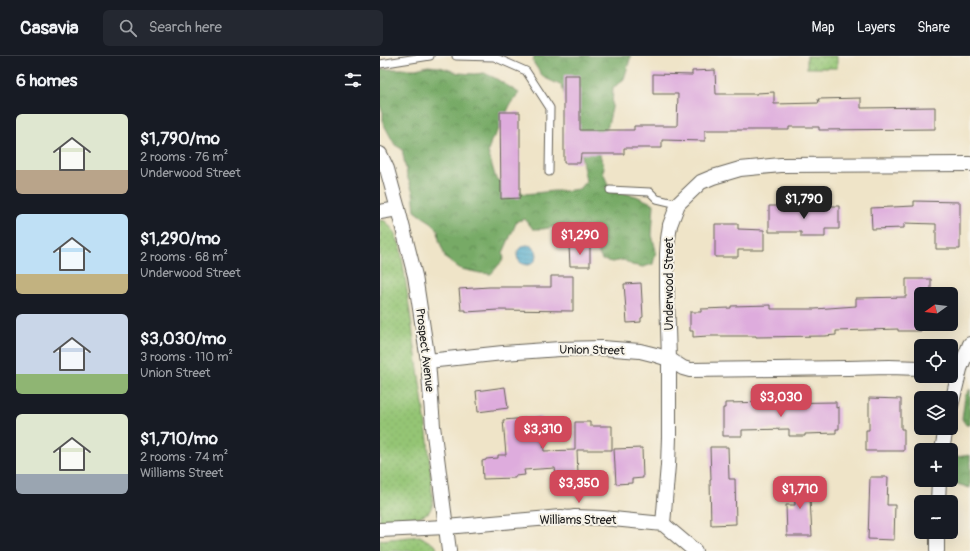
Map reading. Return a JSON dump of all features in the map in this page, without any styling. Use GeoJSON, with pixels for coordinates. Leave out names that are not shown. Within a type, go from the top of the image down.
{"type":"FeatureCollection","features":[{"type":"Feature","properties":{"kind":"street","name":"Prospect Avenue"},"geometry":{"type":"LineString","coordinates":[[380,154],[387,169],[414,276],[428,361],[433,426],[449,551]]}},
{"type":"Feature","properties":{"kind":"street","name":"Underwood Street"},"geometry":{"type":"LineString","coordinates":[[663,524],[669,437],[667,254],[670,225],[678,204],[701,182],[740,169],[781,165],[970,164]]}},
{"type":"Feature","properties":{"kind":"street"},"geometry":{"type":"LineString","coordinates":[[380,212],[398,209]]}},
{"type":"Feature","properties":{"kind":"street"},"geometry":{"type":"LineString","coordinates":[[955,391],[960,369],[970,344]]}},
{"type":"Feature","properties":{"kind":"street","name":"Union Street"},"geometry":{"type":"LineString","coordinates":[[428,361],[504,353],[602,348],[640,351],[656,355],[690,370],[914,368]]}},
{"type":"Feature","properties":{"kind":"street","name":"Williams Street"},"geometry":{"type":"LineString","coordinates":[[380,530],[446,527],[575,517],[603,518],[663,524]]}},
{"type":"Feature","properties":{"kind":"street"},"geometry":{"type":"LineString","coordinates":[[663,524],[689,549]]}},
{"type":"Feature","properties":{"kind":"street"},"geometry":{"type":"LineString","coordinates":[[937,539],[937,551]]}},
{"type":"Feature","properties":{"kind":"lane"},"geometry":{"type":"LineString","coordinates":[[380,64],[430,56]]}},
{"type":"Feature","properties":{"kind":"lane"},"geometry":{"type":"LineString","coordinates":[[456,56],[494,57],[526,71],[550,108],[549,172]]}},
{"type":"Feature","properties":{"kind":"lane"},"geometry":{"type":"LineString","coordinates":[[610,190],[650,192],[657,199],[678,204]]}},
{"type":"Feature","properties":{"kind":"green space"},"geometry":{"type":"Polygon","coordinates":[[[534,56],[631,56],[624,79],[613,88],[612,108],[608,125],[600,140],[598,149],[604,167],[603,172],[610,190],[636,196],[654,204],[652,235],[656,251],[653,264],[643,267],[632,265],[624,260],[612,262],[602,260],[594,242],[585,232],[574,230],[564,225],[543,229],[533,229],[525,219],[517,221],[503,253],[504,259],[491,274],[461,269],[446,259],[439,240],[438,230],[431,222],[415,211],[413,192],[407,176],[402,149],[395,145],[383,123],[383,112],[380,106],[380,69],[416,69],[428,66],[440,67],[459,73],[484,73],[495,78],[519,93],[511,103],[498,131],[491,141],[488,152],[496,179],[525,194],[579,189],[586,181],[581,155],[562,86],[543,77],[533,62],[534,56]]]}},
{"type":"Feature","properties":{"kind":"green space"},"geometry":{"type":"Polygon","coordinates":[[[807,56],[837,56],[837,68],[807,68],[807,56]]]}},
{"type":"Feature","properties":{"kind":"green space"},"geometry":{"type":"Polygon","coordinates":[[[380,220],[385,221],[393,230],[400,245],[428,440],[433,504],[429,512],[421,516],[380,524],[380,220]]]}},
{"type":"Feature","properties":{"kind":"green space"},"geometry":{"type":"Polygon","coordinates":[[[970,389],[970,425],[966,425],[962,419],[965,396],[970,389]]]}},
{"type":"Feature","properties":{"kind":"green space"},"geometry":{"type":"Polygon","coordinates":[[[970,455],[970,488],[958,484],[958,457],[970,455]]]}},
{"type":"Feature","properties":{"kind":"green space"},"geometry":{"type":"Polygon","coordinates":[[[420,536],[436,546],[437,551],[380,551],[380,540],[420,536]]]}},
{"type":"Feature","properties":{"kind":"water"},"geometry":{"type":"Polygon","coordinates":[[[527,245],[534,248],[537,255],[534,262],[527,265],[520,262],[517,255],[520,248],[527,245]]]}},
{"type":"Feature","properties":{"kind":"building"},"geometry":{"type":"Polygon","coordinates":[[[715,70],[716,94],[757,94],[774,92],[774,104],[819,103],[818,99],[861,98],[861,108],[935,107],[935,129],[819,130],[819,127],[789,127],[789,130],[705,130],[705,141],[662,140],[662,148],[624,148],[624,154],[581,154],[580,163],[564,163],[564,75],[580,75],[580,130],[634,130],[634,126],[677,126],[678,94],[653,94],[653,74],[692,75],[692,71],[715,70]]]}},
{"type":"Feature","properties":{"kind":"building"},"geometry":{"type":"Polygon","coordinates":[[[500,112],[520,112],[520,198],[501,199],[500,112]]]}},
{"type":"Feature","properties":{"kind":"building"},"geometry":{"type":"Polygon","coordinates":[[[914,201],[960,202],[960,249],[936,249],[936,224],[904,223],[904,228],[872,229],[871,208],[914,206],[914,201]]]}},
{"type":"Feature","properties":{"kind":"building"},"geometry":{"type":"Polygon","coordinates":[[[769,206],[839,206],[839,229],[825,229],[825,237],[801,237],[801,232],[769,232],[769,206]]]}},
{"type":"Feature","properties":{"kind":"building"},"geometry":{"type":"Polygon","coordinates":[[[715,224],[738,224],[738,229],[764,230],[764,250],[738,250],[738,257],[715,257],[715,224]]]}},
{"type":"Feature","properties":{"kind":"building"},"geometry":{"type":"Polygon","coordinates":[[[590,245],[590,266],[570,266],[569,246],[590,245]]]}},
{"type":"Feature","properties":{"kind":"building"},"geometry":{"type":"Polygon","coordinates":[[[551,276],[573,276],[573,311],[498,310],[466,312],[466,310],[461,310],[459,289],[489,287],[551,287],[551,276]]]}},
{"type":"Feature","properties":{"kind":"building"},"geometry":{"type":"Polygon","coordinates":[[[906,279],[931,279],[931,287],[914,287],[914,331],[898,331],[898,329],[836,331],[836,335],[825,336],[693,337],[693,331],[690,331],[690,312],[701,312],[701,309],[731,308],[731,306],[771,305],[771,309],[815,309],[856,306],[856,298],[906,297],[906,279]]]}},
{"type":"Feature","properties":{"kind":"building"},"geometry":{"type":"Polygon","coordinates":[[[641,283],[643,317],[641,318],[641,322],[627,323],[624,284],[641,283]]]}},
{"type":"Feature","properties":{"kind":"building"},"geometry":{"type":"Polygon","coordinates":[[[505,387],[508,408],[478,412],[476,391],[505,387]]]}},
{"type":"Feature","properties":{"kind":"building"},"geometry":{"type":"Polygon","coordinates":[[[869,398],[901,399],[901,429],[904,429],[904,451],[866,451],[866,430],[869,430],[869,398]]]}},
{"type":"Feature","properties":{"kind":"building"},"geometry":{"type":"Polygon","coordinates":[[[836,402],[836,408],[839,407],[839,429],[836,429],[836,433],[805,434],[805,436],[789,436],[789,429],[742,430],[742,436],[723,436],[723,408],[725,408],[725,403],[836,402]]]}},
{"type":"Feature","properties":{"kind":"building"},"geometry":{"type":"Polygon","coordinates":[[[541,417],[544,451],[575,450],[575,422],[590,422],[590,426],[612,426],[612,450],[577,450],[578,474],[576,474],[576,479],[557,480],[555,468],[524,470],[525,475],[515,476],[515,478],[483,479],[482,461],[486,459],[498,458],[498,455],[506,455],[503,420],[541,417]]]}},
{"type":"Feature","properties":{"kind":"building"},"geometry":{"type":"Polygon","coordinates":[[[710,447],[728,447],[729,479],[735,479],[736,524],[711,525],[710,447]]]}},
{"type":"Feature","properties":{"kind":"building"},"geometry":{"type":"Polygon","coordinates":[[[642,448],[643,478],[632,479],[632,483],[616,484],[614,449],[642,448]]]}},
{"type":"Feature","properties":{"kind":"building"},"geometry":{"type":"Polygon","coordinates":[[[870,477],[888,477],[887,505],[895,505],[894,540],[868,539],[870,477]]]}},
{"type":"Feature","properties":{"kind":"building"},"geometry":{"type":"Polygon","coordinates":[[[811,478],[812,498],[810,498],[812,536],[787,536],[786,505],[795,505],[794,479],[811,478]]]}}]}
